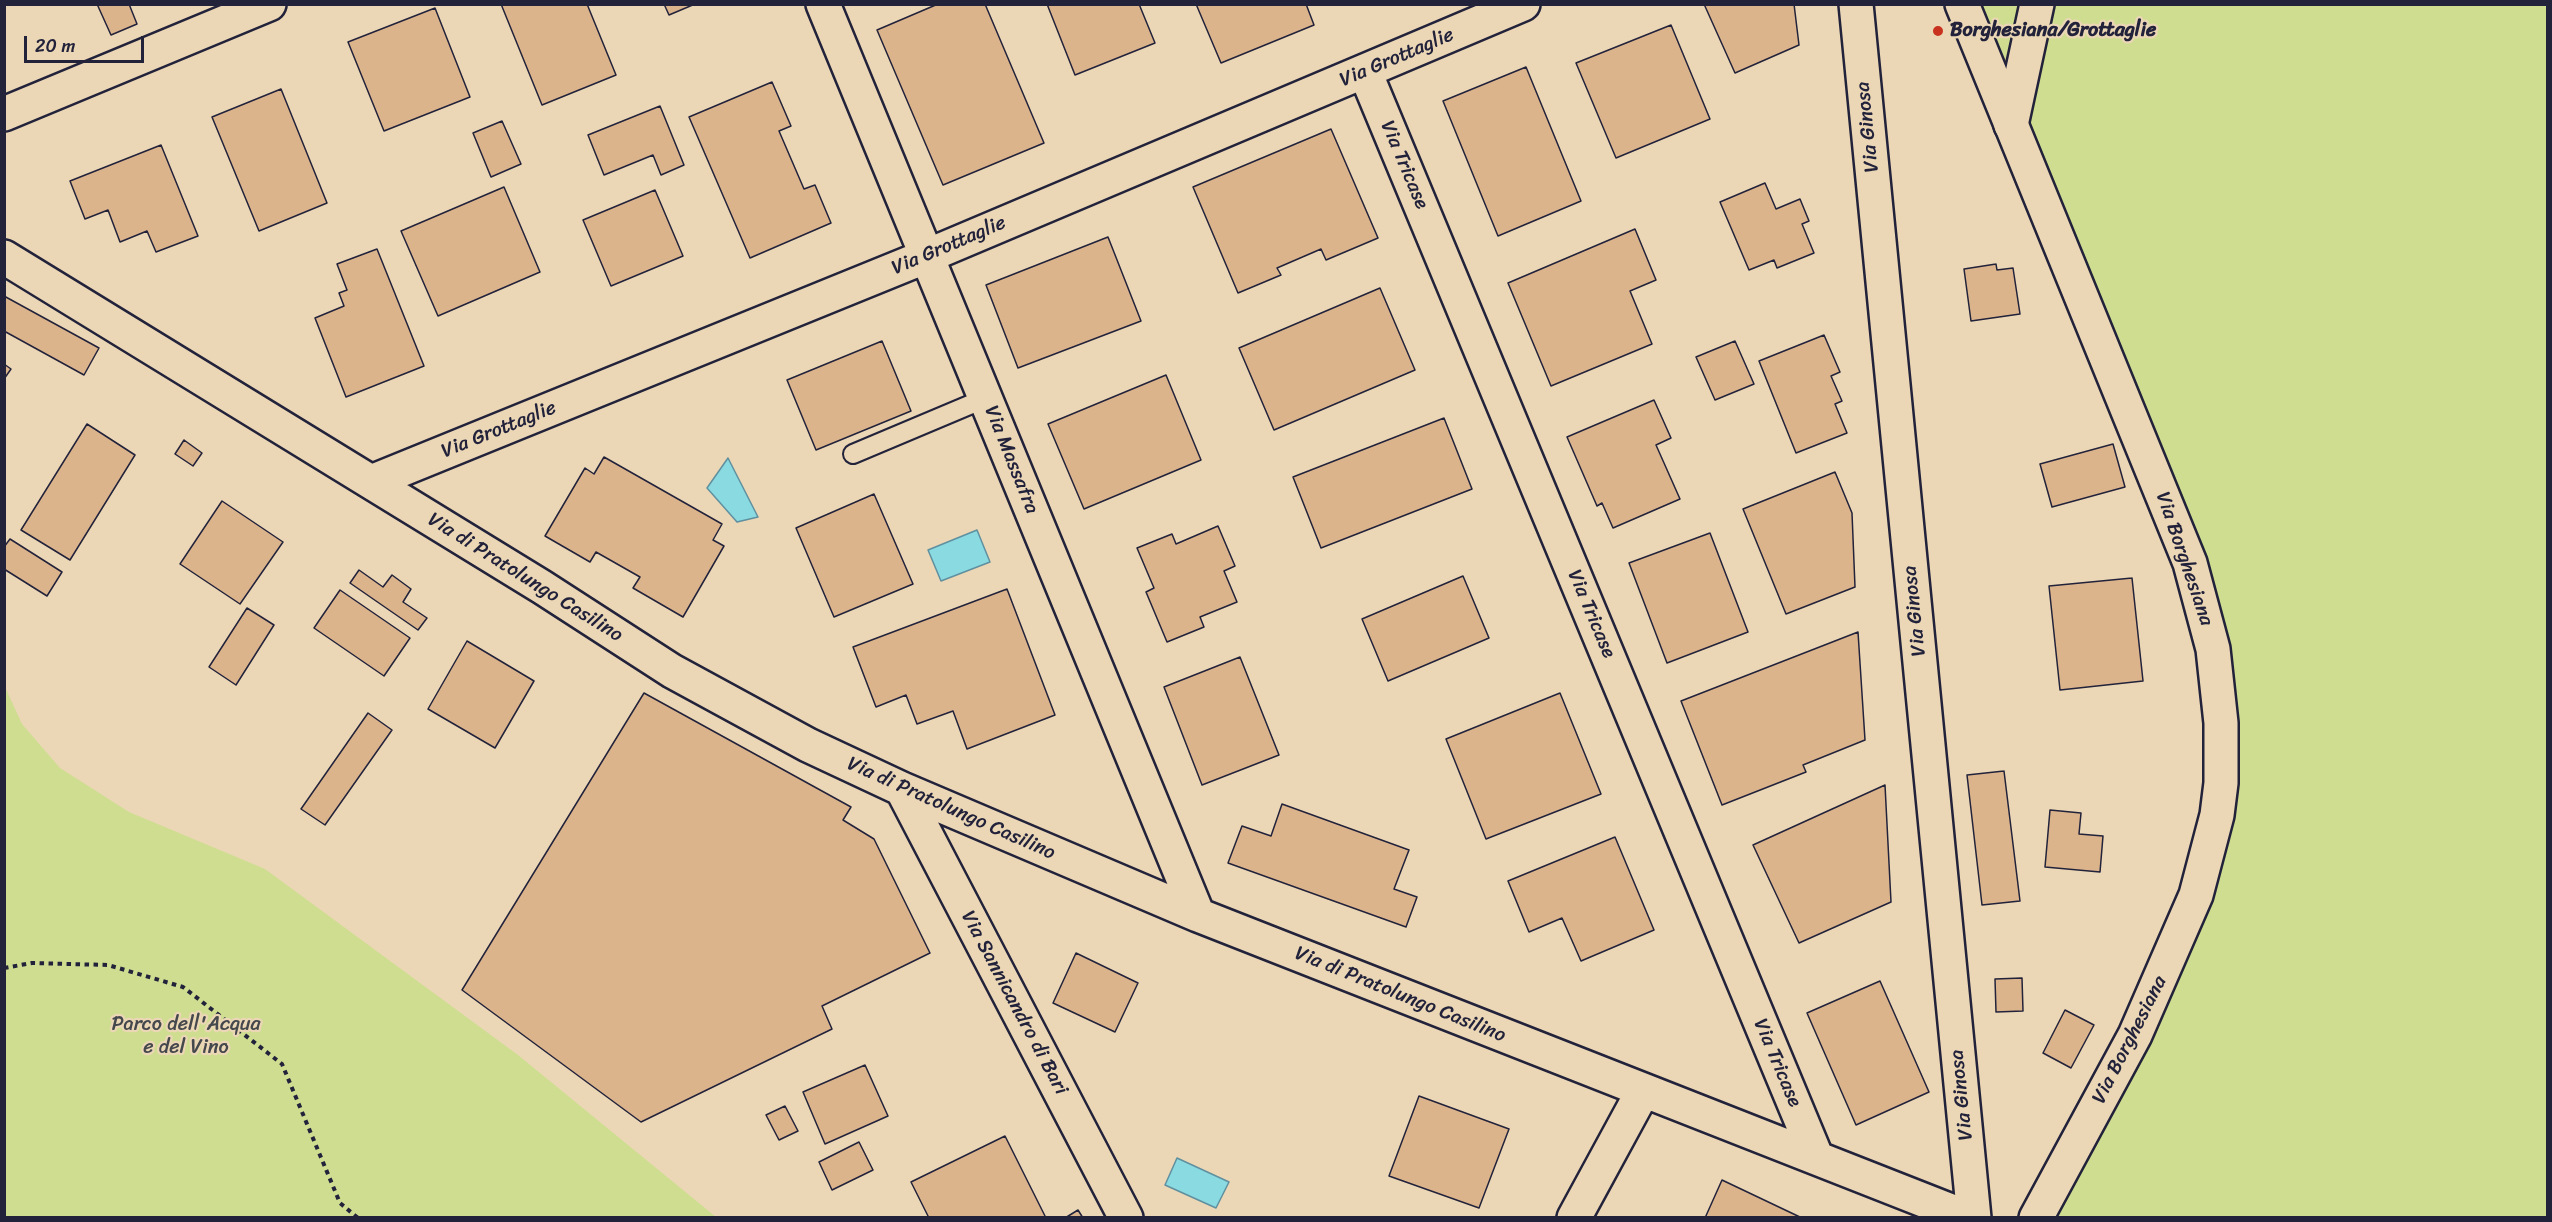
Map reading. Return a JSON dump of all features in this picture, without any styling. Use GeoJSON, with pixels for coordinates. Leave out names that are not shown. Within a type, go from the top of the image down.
{"type":"FeatureCollection","features":[{"type":"Feature","properties":{"kind":"street"},"geometry":{"type":"LineString","coordinates":[[4,114],[268,4]]}},
{"type":"Feature","properties":{"kind":"street","name":"Via Massafra"},"geometry":{"type":"LineString","coordinates":[[823,4],[1198,915]]}},
{"type":"Feature","properties":{"kind":"street","name":"Via Ginosa"},"geometry":{"type":"LineString","coordinates":[[1856,4],[1974,1218]]}},
{"type":"Feature","properties":{"kind":"street","name":"Via Borghesiana"},"geometry":{"type":"LineString","coordinates":[[1962,4],[2190,563],[2214,657],[2222,749],[2217,815],[2196,895],[2135,1035],[2036,1218]]}},
{"type":"Feature","properties":{"kind":"street"},"geometry":{"type":"LineString","coordinates":[[2011,125],[2037,4]]}},
{"type":"Feature","properties":{"kind":"street","name":"Via Grottaglie"},"geometry":{"type":"LineString","coordinates":[[371,482],[927,255],[1523,5]]}},
{"type":"Feature","properties":{"kind":"street","name":"Via Tricase"},"geometry":{"type":"LineString","coordinates":[[1365,72],[1816,1156]]}},
{"type":"Feature","properties":{"kind":"street","name":"Via di Pratolungo Casilino"},"geometry":{"type":"LineString","coordinates":[[4,257],[371,482],[697,686],[798,740],[902,789],[1198,915],[1969,1218]]}},
{"type":"Feature","properties":{"kind":"street","name":"Via Sannicandro di Bari"},"geometry":{"type":"LineString","coordinates":[[902,789],[1126,1218]]}},
{"type":"Feature","properties":{"kind":"street"},"geometry":{"type":"LineString","coordinates":[[1574,1218],[1643,1091]]}},
{"type":"Feature","properties":{"kind":"lane"},"geometry":{"type":"LineString","coordinates":[[853,454],[986,398]]}},
{"type":"Feature","properties":{"kind":"path"},"geometry":{"type":"LineString","coordinates":[[4,968],[32,963],[108,965],[183,987],[282,1064],[340,1203],[358,1218]]}},
{"type":"Feature","properties":{"kind":"green space"},"geometry":{"type":"Polygon","coordinates":[[[1962,5],[2547,5],[2547,1217],[2036,1217],[2196,895],[2218,681],[1962,5]]]}},
{"type":"Feature","properties":{"kind":"green space","name":"Parco dell'Acqua e del Vino"},"geometry":{"type":"Polygon","coordinates":[[[5,687],[22,724],[60,768],[129,812],[265,869],[518,1055],[716,1217],[5,1217],[5,687]]]}},
{"type":"Feature","properties":{"kind":"water"},"geometry":{"type":"Polygon","coordinates":[[[728,458],[758,517],[737,522],[707,488],[728,458]]]}},
{"type":"Feature","properties":{"kind":"water"},"geometry":{"type":"Polygon","coordinates":[[[977,530],[990,562],[941,581],[928,550],[977,530]]]}},
{"type":"Feature","properties":{"kind":"water"},"geometry":{"type":"Polygon","coordinates":[[[1177,1158],[1229,1182],[1216,1208],[1165,1185],[1177,1158]]]}},
{"type":"Feature","properties":{"kind":"building"},"geometry":{"type":"Polygon","coordinates":[[[97,4],[129,4],[137,24],[111,35],[97,4]]]}},
{"type":"Feature","properties":{"kind":"building"},"geometry":{"type":"Polygon","coordinates":[[[501,4],[587,4],[616,75],[542,105],[501,4]]]}},
{"type":"Feature","properties":{"kind":"building"},"geometry":{"type":"Polygon","coordinates":[[[664,4],[695,4],[669,15],[664,4]]]}},
{"type":"Feature","properties":{"kind":"building"},"geometry":{"type":"Polygon","coordinates":[[[938,4],[985,4],[1044,143],[943,185],[877,30],[938,4]]]}},
{"type":"Feature","properties":{"kind":"building"},"geometry":{"type":"Polygon","coordinates":[[[1047,4],[1139,4],[1155,43],[1075,75],[1047,4]]]}},
{"type":"Feature","properties":{"kind":"building"},"geometry":{"type":"Polygon","coordinates":[[[1196,4],[1306,4],[1314,25],[1221,63],[1196,4]]]}},
{"type":"Feature","properties":{"kind":"building"},"geometry":{"type":"Polygon","coordinates":[[[1704,4],[1794,4],[1799,45],[1735,73],[1704,4]]]}},
{"type":"Feature","properties":{"kind":"building"},"geometry":{"type":"Polygon","coordinates":[[[435,8],[470,97],[384,131],[348,42],[435,8]]]}},
{"type":"Feature","properties":{"kind":"building"},"geometry":{"type":"Polygon","coordinates":[[[1671,25],[1710,119],[1616,158],[1576,63],[1671,25]]]}},
{"type":"Feature","properties":{"kind":"building"},"geometry":{"type":"Polygon","coordinates":[[[1526,67],[1581,201],[1498,236],[1443,101],[1526,67]]]}},
{"type":"Feature","properties":{"kind":"building"},"geometry":{"type":"Polygon","coordinates":[[[772,82],[791,126],[779,131],[804,189],[815,185],[831,223],[750,258],[689,117],[772,82]]]}},
{"type":"Feature","properties":{"kind":"building"},"geometry":{"type":"Polygon","coordinates":[[[281,89],[327,203],[259,231],[212,117],[281,89]]]}},
{"type":"Feature","properties":{"kind":"building"},"geometry":{"type":"Polygon","coordinates":[[[660,106],[684,165],[661,175],[653,155],[604,175],[588,135],[660,106]]]}},
{"type":"Feature","properties":{"kind":"building"},"geometry":{"type":"Polygon","coordinates":[[[502,121],[521,164],[491,177],[473,133],[502,121]]]}},
{"type":"Feature","properties":{"kind":"building"},"geometry":{"type":"Polygon","coordinates":[[[1331,129],[1378,238],[1326,260],[1321,249],[1277,268],[1281,275],[1238,293],[1193,187],[1331,129]]]}},
{"type":"Feature","properties":{"kind":"building"},"geometry":{"type":"Polygon","coordinates":[[[161,145],[198,236],[156,252],[147,231],[120,242],[108,210],[85,219],[70,181],[161,145]]]}},
{"type":"Feature","properties":{"kind":"building"},"geometry":{"type":"Polygon","coordinates":[[[1765,183],[1776,209],[1800,199],[1809,221],[1802,224],[1814,253],[1777,268],[1774,260],[1749,270],[1720,202],[1765,183]]]}},
{"type":"Feature","properties":{"kind":"building"},"geometry":{"type":"Polygon","coordinates":[[[504,187],[540,272],[438,316],[401,231],[504,187]]]}},
{"type":"Feature","properties":{"kind":"building"},"geometry":{"type":"Polygon","coordinates":[[[655,190],[683,256],[611,286],[583,220],[655,190]]]}},
{"type":"Feature","properties":{"kind":"building"},"geometry":{"type":"Polygon","coordinates":[[[1635,229],[1656,280],[1630,291],[1652,344],[1551,386],[1508,283],[1635,229]]]}},
{"type":"Feature","properties":{"kind":"building"},"geometry":{"type":"Polygon","coordinates":[[[1108,237],[1141,321],[1018,368],[986,285],[1108,237]]]}},
{"type":"Feature","properties":{"kind":"building"},"geometry":{"type":"Polygon","coordinates":[[[377,249],[424,366],[346,397],[315,318],[344,306],[339,293],[347,290],[337,264],[377,249]]]}},
{"type":"Feature","properties":{"kind":"building"},"geometry":{"type":"Polygon","coordinates":[[[1996,264],[1997,270],[2013,268],[2020,314],[1971,321],[1964,269],[1996,264]]]}},
{"type":"Feature","properties":{"kind":"building"},"geometry":{"type":"Polygon","coordinates":[[[1380,288],[1415,370],[1274,430],[1239,348],[1380,288]]]}},
{"type":"Feature","properties":{"kind":"building"},"geometry":{"type":"Polygon","coordinates":[[[4,296],[99,348],[84,375],[4,331],[4,296]]]}},
{"type":"Feature","properties":{"kind":"building"},"geometry":{"type":"Polygon","coordinates":[[[1824,335],[1840,372],[1831,376],[1842,401],[1835,404],[1847,433],[1796,453],[1759,361],[1824,335]]]}},
{"type":"Feature","properties":{"kind":"building"},"geometry":{"type":"Polygon","coordinates":[[[882,341],[911,411],[816,450],[787,380],[882,341]]]}},
{"type":"Feature","properties":{"kind":"building"},"geometry":{"type":"Polygon","coordinates":[[[1735,341],[1754,384],[1715,400],[1696,357],[1735,341]]]}},
{"type":"Feature","properties":{"kind":"building"},"geometry":{"type":"Polygon","coordinates":[[[4,364],[11,369],[4,379],[4,364]]]}},
{"type":"Feature","properties":{"kind":"building"},"geometry":{"type":"Polygon","coordinates":[[[1166,375],[1201,460],[1084,509],[1048,424],[1166,375]]]}},
{"type":"Feature","properties":{"kind":"building"},"geometry":{"type":"Polygon","coordinates":[[[1654,400],[1671,438],[1656,445],[1680,499],[1613,528],[1602,503],[1597,506],[1567,437],[1654,400]]]}},
{"type":"Feature","properties":{"kind":"building"},"geometry":{"type":"Polygon","coordinates":[[[1444,418],[1472,489],[1321,548],[1293,477],[1444,418]]]}},
{"type":"Feature","properties":{"kind":"building"},"geometry":{"type":"Polygon","coordinates":[[[87,424],[135,455],[70,560],[21,530],[87,424]]]}},
{"type":"Feature","properties":{"kind":"building"},"geometry":{"type":"Polygon","coordinates":[[[184,440],[202,453],[193,466],[175,454],[184,440]]]}},
{"type":"Feature","properties":{"kind":"building"},"geometry":{"type":"Polygon","coordinates":[[[2113,444],[2125,487],[2052,507],[2040,464],[2113,444]]]}},
{"type":"Feature","properties":{"kind":"building"},"geometry":{"type":"Polygon","coordinates":[[[604,457],[722,524],[713,540],[724,546],[683,617],[633,588],[640,577],[596,552],[590,562],[545,536],[585,468],[594,474],[604,457]]]}},
{"type":"Feature","properties":{"kind":"building"},"geometry":{"type":"Polygon","coordinates":[[[1835,472],[1852,513],[1855,587],[1786,614],[1743,509],[1835,472]]]}},
{"type":"Feature","properties":{"kind":"building"},"geometry":{"type":"Polygon","coordinates":[[[874,494],[913,584],[834,617],[796,528],[874,494]]]}},
{"type":"Feature","properties":{"kind":"building"},"geometry":{"type":"Polygon","coordinates":[[[222,501],[283,542],[240,604],[180,564],[222,501]]]}},
{"type":"Feature","properties":{"kind":"building"},"geometry":{"type":"Polygon","coordinates":[[[1218,526],[1235,566],[1224,571],[1237,602],[1200,617],[1204,627],[1167,642],[1146,592],[1154,588],[1137,548],[1172,534],[1176,544],[1218,526]]]}},
{"type":"Feature","properties":{"kind":"building"},"geometry":{"type":"Polygon","coordinates":[[[1710,533],[1748,632],[1667,663],[1629,563],[1710,533]]]}},
{"type":"Feature","properties":{"kind":"building"},"geometry":{"type":"Polygon","coordinates":[[[10,539],[62,572],[47,596],[4,569],[4,547],[10,539]]]}},
{"type":"Feature","properties":{"kind":"building"},"geometry":{"type":"Polygon","coordinates":[[[359,570],[383,587],[392,575],[411,589],[403,602],[427,618],[418,630],[350,583],[359,570]]]}},
{"type":"Feature","properties":{"kind":"building"},"geometry":{"type":"Polygon","coordinates":[[[1463,576],[1489,638],[1388,681],[1362,619],[1463,576]]]}},
{"type":"Feature","properties":{"kind":"building"},"geometry":{"type":"Polygon","coordinates":[[[2132,578],[2143,681],[2060,690],[2049,586],[2132,578]]]}},
{"type":"Feature","properties":{"kind":"building"},"geometry":{"type":"Polygon","coordinates":[[[1007,589],[1055,715],[967,749],[953,711],[917,724],[906,695],[876,707],[853,647],[1007,589]]]}},
{"type":"Feature","properties":{"kind":"building"},"geometry":{"type":"Polygon","coordinates":[[[340,590],[410,638],[384,676],[314,628],[340,590]]]}},
{"type":"Feature","properties":{"kind":"building"},"geometry":{"type":"Polygon","coordinates":[[[247,608],[274,625],[236,685],[209,667],[247,608]]]}},
{"type":"Feature","properties":{"kind":"building"},"geometry":{"type":"Polygon","coordinates":[[[1858,632],[1865,740],[1803,765],[1806,772],[1722,805],[1681,701],[1858,632]]]}},
{"type":"Feature","properties":{"kind":"building"},"geometry":{"type":"Polygon","coordinates":[[[467,641],[534,681],[495,748],[428,709],[467,641]]]}},
{"type":"Feature","properties":{"kind":"building"},"geometry":{"type":"Polygon","coordinates":[[[1240,657],[1279,755],[1202,785],[1164,687],[1240,657]]]}},
{"type":"Feature","properties":{"kind":"building"},"geometry":{"type":"Polygon","coordinates":[[[644,693],[851,807],[843,820],[874,839],[930,953],[822,1006],[832,1029],[641,1122],[462,990],[644,693]]]}},
{"type":"Feature","properties":{"kind":"building"},"geometry":{"type":"Polygon","coordinates":[[[1560,693],[1601,794],[1486,839],[1446,739],[1560,693]]]}},
{"type":"Feature","properties":{"kind":"building"},"geometry":{"type":"Polygon","coordinates":[[[368,713],[392,730],[325,825],[301,809],[368,713]]]}},
{"type":"Feature","properties":{"kind":"building"},"geometry":{"type":"Polygon","coordinates":[[[2004,771],[2020,901],[1982,905],[1967,775],[2004,771]]]}},
{"type":"Feature","properties":{"kind":"building"},"geometry":{"type":"Polygon","coordinates":[[[1885,785],[1891,902],[1799,943],[1753,845],[1885,785]]]}},
{"type":"Feature","properties":{"kind":"building"},"geometry":{"type":"Polygon","coordinates":[[[1282,804],[1409,850],[1394,889],[1417,897],[1406,927],[1228,863],[1242,826],[1271,836],[1282,804]]]}},
{"type":"Feature","properties":{"kind":"building"},"geometry":{"type":"Polygon","coordinates":[[[2050,810],[2081,813],[2079,834],[2103,836],[2100,872],[2045,867],[2050,810]]]}},
{"type":"Feature","properties":{"kind":"building"},"geometry":{"type":"Polygon","coordinates":[[[1615,837],[1654,930],[1581,961],[1562,918],[1529,932],[1508,881],[1615,837]]]}},
{"type":"Feature","properties":{"kind":"building"},"geometry":{"type":"Polygon","coordinates":[[[1076,953],[1138,983],[1115,1032],[1053,1003],[1076,953]]]}},
{"type":"Feature","properties":{"kind":"building"},"geometry":{"type":"Polygon","coordinates":[[[2022,978],[2023,1011],[1996,1012],[1995,979],[2022,978]]]}},
{"type":"Feature","properties":{"kind":"building"},"geometry":{"type":"Polygon","coordinates":[[[1880,981],[1929,1092],[1856,1125],[1807,1013],[1880,981]]]}},
{"type":"Feature","properties":{"kind":"building"},"geometry":{"type":"Polygon","coordinates":[[[2065,1010],[2094,1025],[2071,1068],[2043,1053],[2065,1010]]]}},
{"type":"Feature","properties":{"kind":"building"},"geometry":{"type":"Polygon","coordinates":[[[865,1065],[888,1116],[825,1144],[803,1092],[865,1065]]]}},
{"type":"Feature","properties":{"kind":"building"},"geometry":{"type":"Polygon","coordinates":[[[1419,1096],[1509,1129],[1479,1208],[1389,1176],[1419,1096]]]}},
{"type":"Feature","properties":{"kind":"building"},"geometry":{"type":"Polygon","coordinates":[[[785,1106],[798,1131],[779,1140],[766,1115],[785,1106]]]}},
{"type":"Feature","properties":{"kind":"building"},"geometry":{"type":"Polygon","coordinates":[[[1005,1136],[1046,1218],[929,1218],[911,1182],[1005,1136]]]}},
{"type":"Feature","properties":{"kind":"building"},"geometry":{"type":"Polygon","coordinates":[[[859,1142],[873,1170],[832,1190],[819,1162],[859,1142]]]}},
{"type":"Feature","properties":{"kind":"building"},"geometry":{"type":"Polygon","coordinates":[[[1722,1180],[1802,1218],[1705,1218],[1722,1180]]]}},
{"type":"Feature","properties":{"kind":"building"},"geometry":{"type":"Polygon","coordinates":[[[1078,1210],[1083,1218],[1065,1218],[1078,1210]]]}},
{"type":"Feature","properties":{"kind":"place","name":"Borghesiana/Grottaglie"},"geometry":{"type":"Point","coordinates":[1938,31]}}]}
